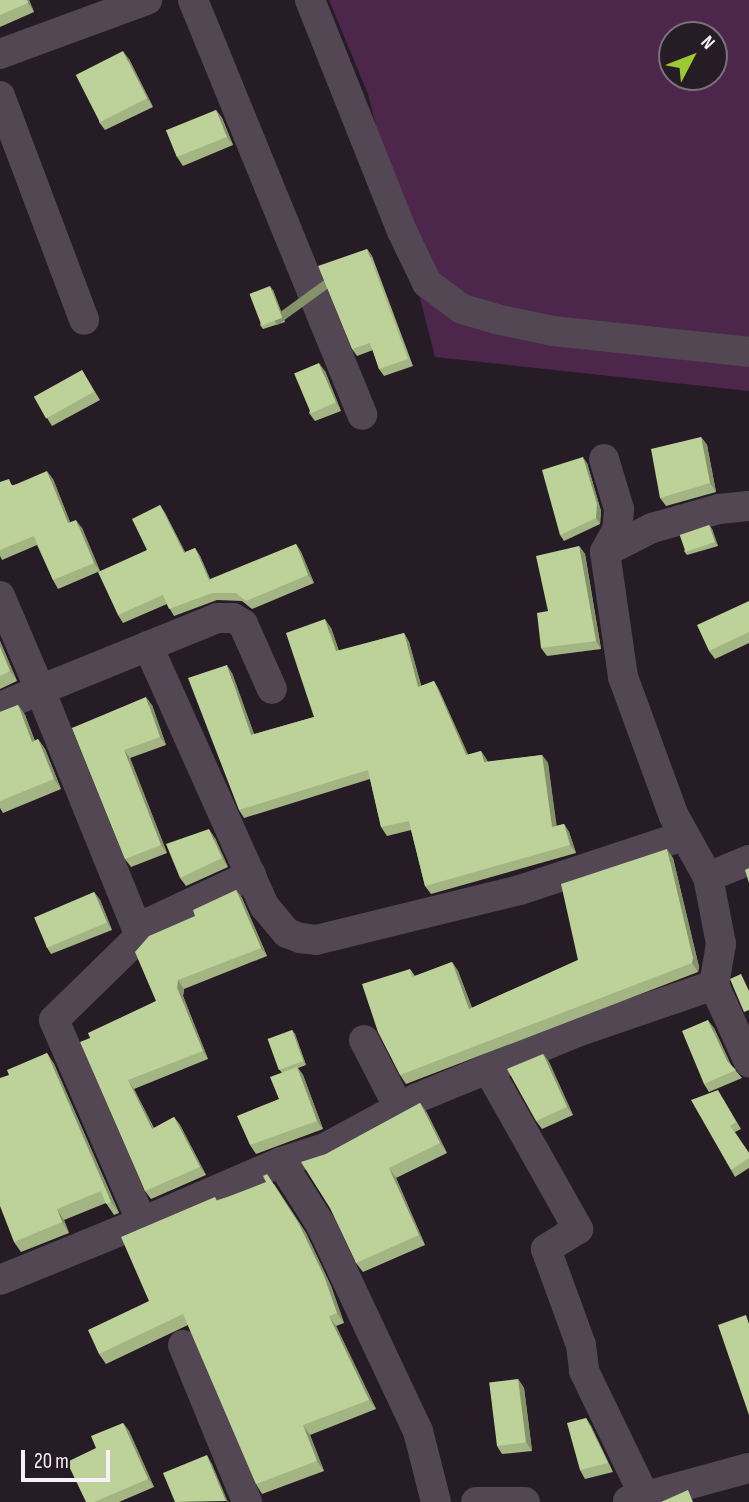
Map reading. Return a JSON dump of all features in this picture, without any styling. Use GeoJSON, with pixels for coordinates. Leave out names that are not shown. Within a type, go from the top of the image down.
{"type":"FeatureCollection","features":[{"type":"Feature","properties":{"kind":"street"},"geometry":{"type":"LineString","coordinates":[[0,54],[147,0]]}},
{"type":"Feature","properties":{"kind":"street"},"geometry":{"type":"LineString","coordinates":[[193,0],[362,415]]}},
{"type":"Feature","properties":{"kind":"street"},"geometry":{"type":"LineString","coordinates":[[310,0],[402,231],[427,282],[462,309],[496,319],[553,331],[749,352]]}},
{"type":"Feature","properties":{"kind":"street"},"geometry":{"type":"LineString","coordinates":[[0,96],[84,320]]}},
{"type":"Feature","properties":{"kind":"street"},"geometry":{"type":"LineString","coordinates":[[604,459],[619,509],[617,530],[605,552],[623,677],[647,751],[683,836],[708,877],[721,944],[714,985],[749,1062]]}},
{"type":"Feature","properties":{"kind":"street"},"geometry":{"type":"LineString","coordinates":[[605,552],[652,528],[719,509],[749,506]]}},
{"type":"Feature","properties":{"kind":"street"},"geometry":{"type":"LineString","coordinates":[[0,596],[141,936],[54,1020],[142,1222]]}},
{"type":"Feature","properties":{"kind":"street"},"geometry":{"type":"LineString","coordinates":[[0,707],[217,618],[233,618],[243,624],[272,690]]}},
{"type":"Feature","properties":{"kind":"street"},"geometry":{"type":"LineString","coordinates":[[148,646],[265,907],[287,933],[316,940],[520,890],[683,836]]}},
{"type":"Feature","properties":{"kind":"street"},"geometry":{"type":"LineString","coordinates":[[708,877],[749,860]]}},
{"type":"Feature","properties":{"kind":"street"},"geometry":{"type":"LineString","coordinates":[[137,928],[251,875]]}},
{"type":"Feature","properties":{"kind":"street"},"geometry":{"type":"LineString","coordinates":[[0,1280],[281,1162],[324,1148],[399,1108],[488,1069],[714,985]]}},
{"type":"Feature","properties":{"kind":"street"},"geometry":{"type":"LineString","coordinates":[[364,1040],[399,1108]]}},
{"type":"Feature","properties":{"kind":"street"},"geometry":{"type":"LineString","coordinates":[[488,1069],[578,1229],[546,1249],[581,1345],[584,1371],[635,1499],[749,1468]]}},
{"type":"Feature","properties":{"kind":"street"},"geometry":{"type":"LineString","coordinates":[[281,1162],[321,1225],[418,1431],[436,1502]]}},
{"type":"Feature","properties":{"kind":"street"},"geometry":{"type":"LineString","coordinates":[[183,1345],[247,1502]]}},
{"type":"Feature","properties":{"kind":"street"},"geometry":{"type":"LineString","coordinates":[[476,1502],[525,1502]]}},
{"type":"Feature","properties":{"kind":"shaded area"},"geometry":{"type":"Polygon","coordinates":[[[329,0],[749,0],[749,391],[435,357],[368,94],[329,0]]]}},
{"type":"Feature","properties":{"kind":"building"},"geometry":{"type":"Polygon","coordinates":[[[0,0],[27,0],[28,3],[0,15],[0,0]]]}},
{"type":"Feature","properties":{"kind":"building"},"geometry":{"type":"Polygon","coordinates":[[[123,51],[147,98],[100,122],[76,75],[123,51]]]}},
{"type":"Feature","properties":{"kind":"building"},"geometry":{"type":"Polygon","coordinates":[[[216,110],[227,137],[177,157],[166,130],[216,110]]]}},
{"type":"Feature","properties":{"kind":"building"},"geometry":{"type":"Polygon","coordinates":[[[367,249],[408,359],[379,369],[370,343],[352,349],[318,266],[367,249]]]}},
{"type":"Feature","properties":{"kind":"building"},"geometry":{"type":"Polygon","coordinates":[[[270,286],[282,318],[262,326],[249,294],[270,286]]]}},
{"type":"Feature","properties":{"kind":"building"},"geometry":{"type":"Polygon","coordinates":[[[319,363],[336,403],[311,413],[294,374],[319,363]]]}},
{"type":"Feature","properties":{"kind":"building"},"geometry":{"type":"Polygon","coordinates":[[[82,370],[94,392],[46,419],[34,397],[82,370]]]}},
{"type":"Feature","properties":{"kind":"building"},"geometry":{"type":"Polygon","coordinates":[[[701,437],[710,483],[660,498],[651,449],[701,437]]]}},
{"type":"Feature","properties":{"kind":"building"},"geometry":{"type":"Polygon","coordinates":[[[583,457],[597,504],[596,518],[560,535],[542,470],[583,457]]]}},
{"type":"Feature","properties":{"kind":"building"},"geometry":{"type":"Polygon","coordinates":[[[47,471],[68,523],[76,520],[94,563],[53,580],[34,536],[0,550],[0,482],[9,479],[12,486],[47,471]]]}},
{"type":"Feature","properties":{"kind":"building"},"geometry":{"type":"Polygon","coordinates":[[[160,505],[184,553],[195,548],[209,580],[296,544],[308,575],[246,601],[236,593],[212,593],[169,609],[163,595],[118,615],[98,572],[147,550],[132,519],[160,505]]]}},
{"type":"Feature","properties":{"kind":"building"},"geometry":{"type":"Polygon","coordinates":[[[709,525],[715,542],[686,552],[680,535],[709,525]]]}},
{"type":"Feature","properties":{"kind":"building"},"geometry":{"type":"Polygon","coordinates":[[[579,546],[596,641],[541,648],[537,613],[548,611],[536,556],[579,546]]]}},
{"type":"Feature","properties":{"kind":"building"},"geometry":{"type":"Polygon","coordinates":[[[749,601],[749,632],[709,651],[697,625],[749,601]]]}},
{"type":"Feature","properties":{"kind":"building"},"geometry":{"type":"Polygon","coordinates":[[[325,619],[336,651],[404,633],[418,687],[434,681],[466,755],[481,751],[484,762],[542,755],[552,827],[564,824],[570,845],[425,886],[409,821],[381,827],[368,770],[239,810],[188,678],[227,665],[251,735],[314,717],[286,633],[325,619]]]}},
{"type":"Feature","properties":{"kind":"building"},"geometry":{"type":"Polygon","coordinates":[[[0,647],[10,671],[0,676],[0,647]]]}},
{"type":"Feature","properties":{"kind":"building"},"geometry":{"type":"Polygon","coordinates":[[[146,697],[160,737],[124,750],[161,845],[125,859],[72,728],[146,697]]]}},
{"type":"Feature","properties":{"kind":"building"},"geometry":{"type":"Polygon","coordinates":[[[18,705],[32,742],[38,739],[54,779],[0,801],[0,712],[18,705]]]}},
{"type":"Feature","properties":{"kind":"building"},"geometry":{"type":"Polygon","coordinates":[[[209,829],[222,858],[180,878],[166,844],[209,829]]]}},
{"type":"Feature","properties":{"kind":"building"},"geometry":{"type":"Polygon","coordinates":[[[667,849],[692,963],[400,1075],[378,1032],[362,984],[410,969],[412,977],[452,962],[469,1009],[578,960],[561,884],[667,849]]]}},
{"type":"Feature","properties":{"kind":"building"},"geometry":{"type":"Polygon","coordinates":[[[236,890],[261,948],[178,980],[177,988],[203,1051],[128,1080],[152,1129],[174,1117],[200,1167],[145,1191],[80,1042],[90,1038],[88,1033],[156,1001],[135,952],[149,936],[195,916],[193,910],[236,890]]]}},
{"type":"Feature","properties":{"kind":"building"},"geometry":{"type":"Polygon","coordinates":[[[94,892],[107,922],[47,948],[34,917],[94,892]]]}},
{"type":"Feature","properties":{"kind":"building"},"geometry":{"type":"Polygon","coordinates":[[[741,974],[749,991],[749,1010],[744,1012],[730,979],[741,974]]]}},
{"type":"Feature","properties":{"kind":"building"},"geometry":{"type":"Polygon","coordinates":[[[708,1020],[727,1061],[736,1070],[704,1084],[682,1031],[708,1020]]]}},
{"type":"Feature","properties":{"kind":"building"},"geometry":{"type":"Polygon","coordinates":[[[292,1030],[303,1061],[279,1070],[268,1039],[292,1030]]]}},
{"type":"Feature","properties":{"kind":"building"},"geometry":{"type":"Polygon","coordinates":[[[47,1053],[111,1202],[106,1204],[101,1191],[57,1209],[62,1222],[14,1242],[0,1206],[0,1078],[9,1075],[7,1070],[47,1053]]]}},
{"type":"Feature","properties":{"kind":"building"},"geometry":{"type":"Polygon","coordinates":[[[543,1054],[567,1107],[536,1121],[507,1069],[543,1054]]]}},
{"type":"Feature","properties":{"kind":"building"},"geometry":{"type":"Polygon","coordinates":[[[297,1067],[317,1121],[250,1145],[237,1116],[279,1099],[270,1077],[297,1067]]]}},
{"type":"Feature","properties":{"kind":"building"},"geometry":{"type":"Polygon","coordinates":[[[718,1090],[736,1122],[730,1126],[749,1153],[749,1158],[731,1170],[691,1100],[718,1090]]]}},
{"type":"Feature","properties":{"kind":"building"},"geometry":{"type":"Polygon","coordinates":[[[420,1103],[440,1143],[389,1168],[419,1235],[356,1263],[330,1208],[301,1162],[326,1154],[420,1103]]]}},
{"type":"Feature","properties":{"kind":"building"},"geometry":{"type":"Polygon","coordinates":[[[267,1174],[299,1224],[324,1276],[337,1313],[329,1316],[369,1400],[303,1425],[317,1461],[256,1484],[183,1314],[99,1354],[88,1330],[149,1301],[121,1237],[215,1197],[217,1201],[266,1182],[263,1176],[267,1174]]]}},
{"type":"Feature","properties":{"kind":"building"},"geometry":{"type":"Polygon","coordinates":[[[746,1315],[749,1324],[749,1415],[718,1325],[746,1315]]]}},
{"type":"Feature","properties":{"kind":"building"},"geometry":{"type":"Polygon","coordinates":[[[518,1379],[526,1443],[497,1446],[489,1383],[518,1379]]]}},
{"type":"Feature","properties":{"kind":"building"},"geometry":{"type":"Polygon","coordinates":[[[586,1418],[608,1463],[580,1470],[567,1423],[586,1418]]]}},
{"type":"Feature","properties":{"kind":"building"},"geometry":{"type":"Polygon","coordinates":[[[123,1423],[148,1479],[94,1502],[86,1502],[67,1462],[96,1448],[91,1436],[123,1423]]]}},
{"type":"Feature","properties":{"kind":"building"},"geometry":{"type":"Polygon","coordinates":[[[207,1455],[226,1501],[175,1502],[163,1473],[207,1455]]]}},
{"type":"Feature","properties":{"kind":"building"},"geometry":{"type":"Polygon","coordinates":[[[688,1490],[693,1502],[661,1502],[688,1490]]]}}]}
